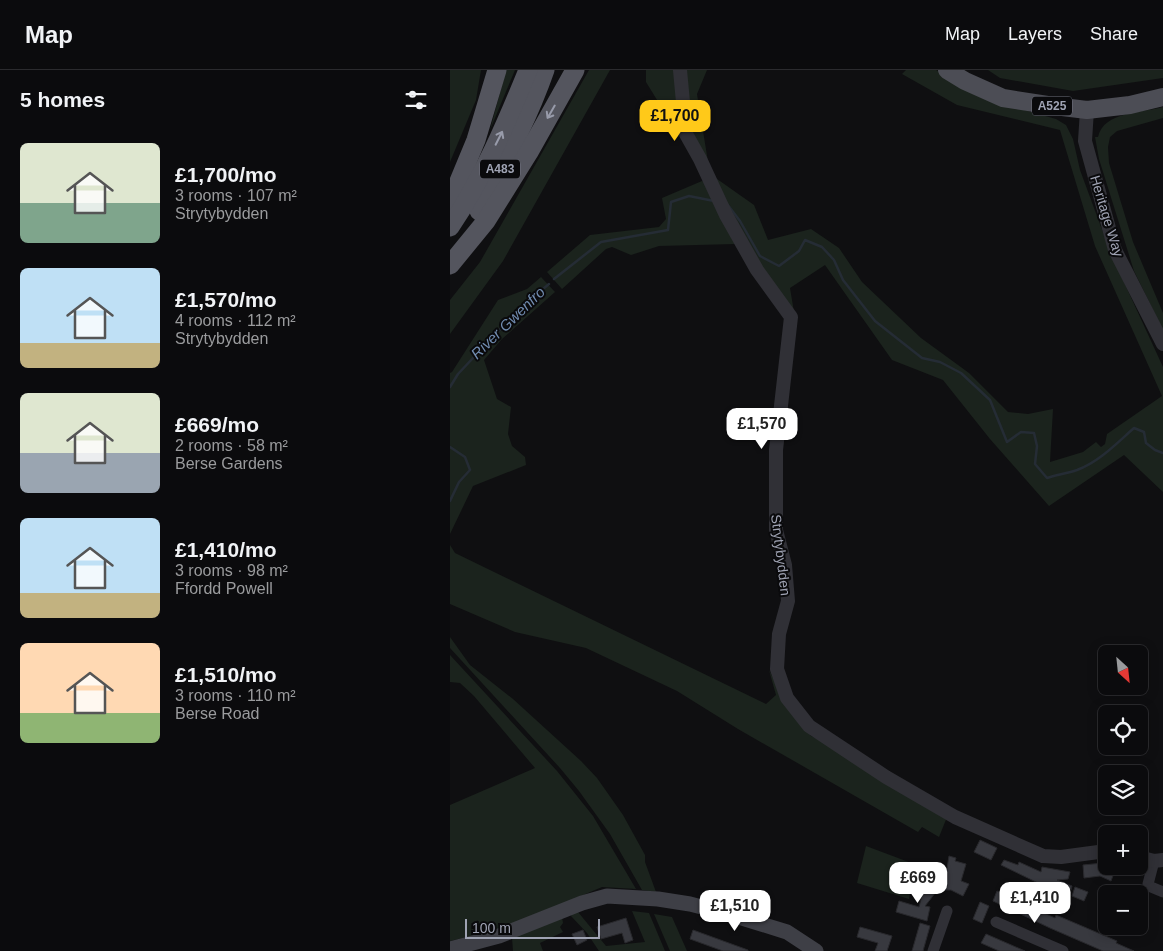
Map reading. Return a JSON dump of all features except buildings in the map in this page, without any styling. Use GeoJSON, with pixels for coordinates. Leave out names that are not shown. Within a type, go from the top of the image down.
{"type":"FeatureCollection","features":[{"type":"Feature","properties":{"kind":"highway","name":"A483"},"geometry":{"type":"LineString","coordinates":[[450,203],[476,140],[497,70]]}},
{"type":"Feature","properties":{"kind":"highway","name":"A483"},"geometry":{"type":"LineString","coordinates":[[450,227],[506,126],[528,70]]}},
{"type":"Feature","properties":{"kind":"highway","name":"A483"},"geometry":{"type":"LineString","coordinates":[[450,265],[513,146],[536,97],[545,70]]}},
{"type":"Feature","properties":{"kind":"highway"},"geometry":{"type":"LineString","coordinates":[[450,265],[486,221],[529,152],[575,70]]}},
{"type":"Feature","properties":{"kind":"main road","name":"A525"},"geometry":{"type":"LineString","coordinates":[[948,70],[965,81],[1003,98],[1087,110],[1130,105],[1163,97]]}},
{"type":"Feature","properties":{"kind":"main road"},"geometry":{"type":"LineString","coordinates":[[450,948],[499,936],[582,902],[608,896],[629,896],[690,904],[729,914],[787,932],[814,951]]}},
{"type":"Feature","properties":{"kind":"street","name":"Strytybydden"},"geometry":{"type":"LineString","coordinates":[[680,70],[686,134],[757,270],[791,317],[776,458],[776,530],[785,565],[788,600],[779,634],[778,669],[787,698],[809,726],[886,777],[954,817],[1043,856],[1061,857],[1098,851]]}},
{"type":"Feature","properties":{"kind":"street","name":"Heritage Way"},"geometry":{"type":"LineString","coordinates":[[1087,110],[1085,141],[1115,250],[1163,344]]}},
{"type":"Feature","properties":{"kind":"street"},"geometry":{"type":"LineString","coordinates":[[1158,860],[1148,884],[1163,892]]}},
{"type":"Feature","properties":{"kind":"street"},"geometry":{"type":"LineString","coordinates":[[933,951],[947,910]]}},
{"type":"Feature","properties":{"kind":"street"},"geometry":{"type":"LineString","coordinates":[[996,922],[1064,951]]}},
{"type":"Feature","properties":{"kind":"shaded area"},"geometry":{"type":"Polygon","coordinates":[[[450,70],[481,70],[476,100],[450,162],[450,70]]]}},
{"type":"Feature","properties":{"kind":"shaded area"},"geometry":{"type":"Polygon","coordinates":[[[506,70],[515,70],[490,130],[506,70]]]}},
{"type":"Feature","properties":{"kind":"shaded area"},"geometry":{"type":"Polygon","coordinates":[[[589,70],[610,70],[503,261],[450,334],[450,300],[480,262],[589,70]]]}},
{"type":"Feature","properties":{"kind":"shaded area"},"geometry":{"type":"Polygon","coordinates":[[[646,70],[676,70],[683,134],[677,137],[670,121],[646,82],[646,70]]]}},
{"type":"Feature","properties":{"kind":"shaded area"},"geometry":{"type":"Polygon","coordinates":[[[685,70],[707,70],[697,94],[710,174],[754,205],[768,240],[811,229],[839,248],[862,282],[921,338],[969,373],[1008,412],[1028,414],[1053,409],[1050,462],[1083,452],[1096,442],[1101,447],[1105,444],[1107,434],[1162,396],[1095,246],[1060,130],[957,105],[902,74],[906,70],[936,70],[988,100],[1056,119],[1066,125],[1073,139],[1080,170],[1111,254],[1163,367],[1163,492],[1124,455],[1049,506],[990,439],[943,380],[892,360],[825,265],[790,288],[794,312],[735,244],[659,246],[631,255],[612,247],[606,249],[562,289],[547,272],[590,235],[659,227],[666,219],[662,198],[702,181],[708,184],[691,132],[685,70]]]}},
{"type":"Feature","properties":{"kind":"shaded area"},"geometry":{"type":"Polygon","coordinates":[[[988,70],[1163,70],[1163,78],[1073,91],[1000,78],[988,70]]]}},
{"type":"Feature","properties":{"kind":"shaded area"},"geometry":{"type":"Polygon","coordinates":[[[1163,107],[1163,118],[1117,131],[1110,137],[1108,147],[1109,163],[1133,242],[1163,313],[1163,330],[1134,271],[1099,159],[1095,137],[1098,137],[1102,128],[1108,122],[1125,114],[1163,107]]]}},
{"type":"Feature","properties":{"kind":"shaded area"},"geometry":{"type":"Polygon","coordinates":[[[541,277],[555,292],[502,339],[484,360],[497,399],[511,407],[508,434],[512,446],[525,457],[526,465],[473,486],[450,534],[450,373],[498,300],[527,289],[541,277]]]}},
{"type":"Feature","properties":{"kind":"shaded area"},"geometry":{"type":"Polygon","coordinates":[[[450,545],[455,553],[766,704],[776,695],[769,670],[781,694],[811,736],[826,742],[947,817],[939,837],[922,827],[918,832],[738,729],[677,691],[586,648],[515,632],[450,604],[450,545]]]}},
{"type":"Feature","properties":{"kind":"shaded area"},"geometry":{"type":"Polygon","coordinates":[[[450,637],[470,665],[513,699],[597,778],[623,815],[645,855],[645,862],[656,892],[642,890],[610,834],[579,791],[450,648],[450,637]]]}},
{"type":"Feature","properties":{"kind":"shaded area"},"geometry":{"type":"Polygon","coordinates":[[[450,655],[557,771],[593,816],[636,889],[602,887],[508,927],[450,941],[450,805],[535,768],[474,696],[460,683],[450,682],[450,655]]]}},
{"type":"Feature","properties":{"kind":"shaded area"},"geometry":{"type":"Polygon","coordinates":[[[866,846],[914,864],[909,899],[857,883],[866,846]]]}},
{"type":"Feature","properties":{"kind":"shaded area"},"geometry":{"type":"Polygon","coordinates":[[[632,911],[649,913],[665,951],[599,951],[587,933],[571,916],[573,912],[578,912],[606,946],[645,942],[632,911]]]}},
{"type":"Feature","properties":{"kind":"shaded area"},"geometry":{"type":"Polygon","coordinates":[[[654,914],[672,917],[687,951],[670,951],[654,914]]]}},
{"type":"Feature","properties":{"kind":"shaded area"},"geometry":{"type":"Polygon","coordinates":[[[562,917],[563,923],[560,927],[563,932],[540,943],[543,951],[513,951],[512,938],[562,917]]]}},
{"type":"Feature","properties":{"kind":"waterway","name":"River Gwenfro"},"geometry":{"type":"LineString","coordinates":[[554,279],[601,242],[668,230],[671,202],[689,196],[714,201]]}},
{"type":"Feature","properties":{"kind":"waterway","name":"River Gwenfro"},"geometry":{"type":"LineString","coordinates":[[727,204],[740,221],[760,256],[779,266],[799,251],[805,240],[822,247],[834,260],[843,280],[875,321],[922,358],[940,362],[961,373],[990,400],[1007,442],[1021,432],[1034,433],[1037,446],[1035,464],[1047,478],[1085,467],[1107,452],[1134,428],[1144,432],[1146,443],[1163,453]]}},
{"type":"Feature","properties":{"kind":"waterway","name":"River Gwenfro"},"geometry":{"type":"LineString","coordinates":[[450,387],[458,374],[520,308],[549,284]]}},
{"type":"Feature","properties":{"kind":"waterway","name":"River Gwenfro"},"geometry":{"type":"LineString","coordinates":[[450,447],[465,457],[470,470],[459,482],[450,501]]}}]}
